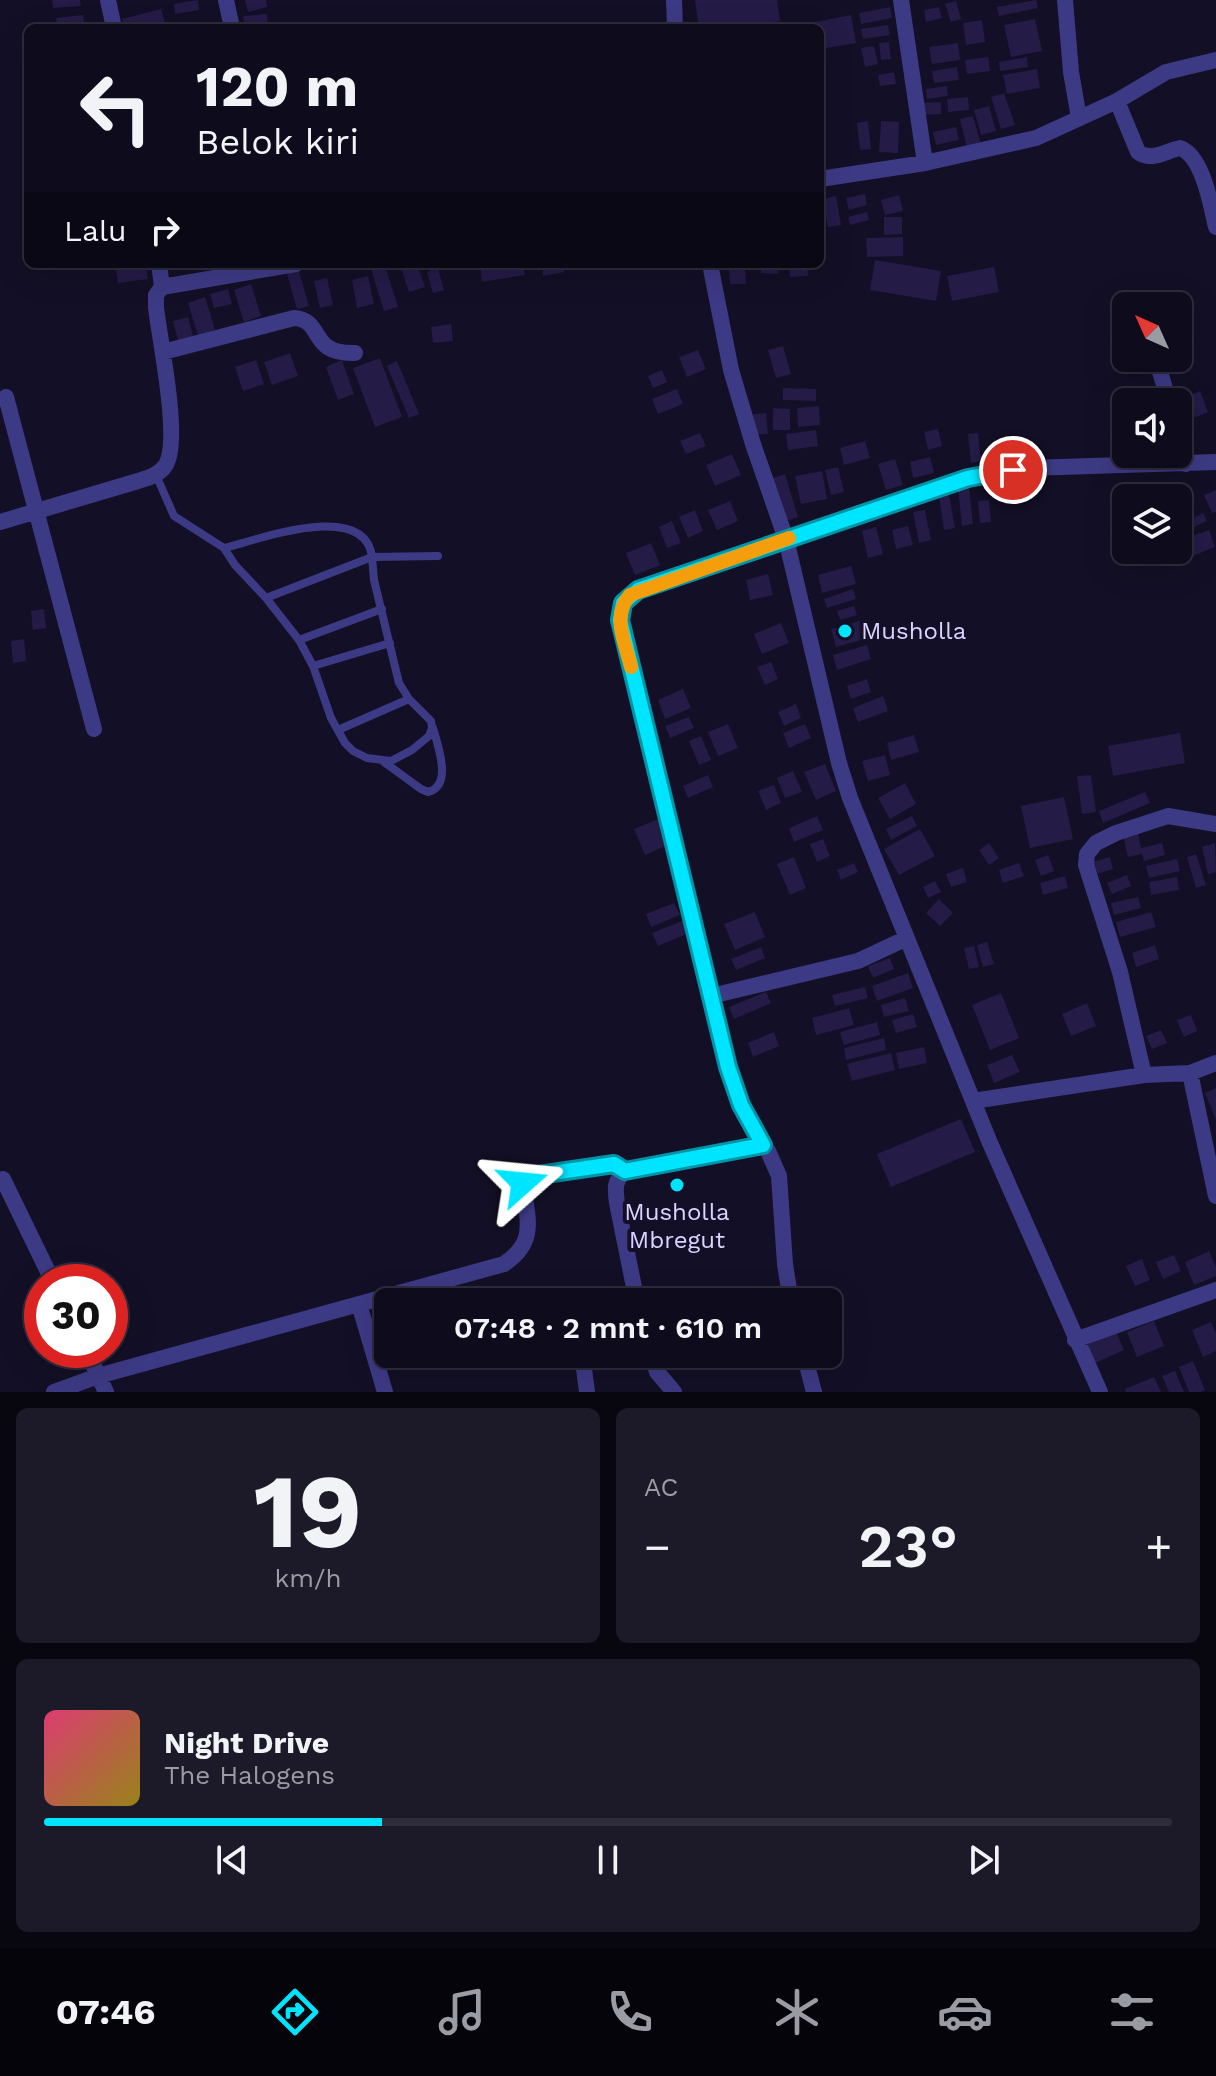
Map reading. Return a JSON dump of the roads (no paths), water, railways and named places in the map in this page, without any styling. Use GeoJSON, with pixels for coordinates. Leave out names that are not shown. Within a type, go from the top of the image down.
{"type":"FeatureCollection","features":[{"type":"Feature","properties":{"kind":"street"},"geometry":{"type":"LineString","coordinates":[[108,0],[113,24]]}},
{"type":"Feature","properties":{"kind":"street"},"geometry":{"type":"LineString","coordinates":[[226,0],[231,24]]}},
{"type":"Feature","properties":{"kind":"street"},"geometry":{"type":"LineString","coordinates":[[674,0],[675,24]]}},
{"type":"Feature","properties":{"kind":"street"},"geometry":{"type":"LineString","coordinates":[[901,0],[925,163]]}},
{"type":"Feature","properties":{"kind":"street"},"geometry":{"type":"LineString","coordinates":[[1065,0],[1071,72],[1079,118]]}},
{"type":"Feature","properties":{"kind":"street"},"geometry":{"type":"LineString","coordinates":[[824,178],[925,163],[1036,138],[1117,101],[1166,72],[1216,60]]}},
{"type":"Feature","properties":{"kind":"street"},"geometry":{"type":"LineString","coordinates":[[1117,101],[1138,152],[1149,158],[1180,148],[1192,155],[1204,181],[1216,227]]}},
{"type":"Feature","properties":{"kind":"street"},"geometry":{"type":"LineString","coordinates":[[160,268],[162,287]]}},
{"type":"Feature","properties":{"kind":"street"},"geometry":{"type":"LineString","coordinates":[[0,522],[156,474],[168,463],[171,446],[168,385],[156,295],[162,287],[271,268]]}},
{"type":"Feature","properties":{"kind":"street"},"geometry":{"type":"LineString","coordinates":[[711,268],[731,370],[786,539],[850,798],[973,1101],[1100,1392]]}},
{"type":"Feature","properties":{"kind":"street"},"geometry":{"type":"LineString","coordinates":[[163,352],[294,318],[306,321],[330,350],[355,353]]}},
{"type":"Feature","properties":{"kind":"street"},"geometry":{"type":"LineString","coordinates":[[6,397],[7,425],[37,510],[94,729]]}},
{"type":"Feature","properties":{"kind":"street"},"geometry":{"type":"LineString","coordinates":[[1192,464],[1216,462]]}},
{"type":"Feature","properties":{"kind":"street"},"geometry":{"type":"LineString","coordinates":[[789,1288],[779,1176],[741,1105],[728,1067],[620,620],[623,603],[638,590],[968,478],[1029,468],[1112,466]]}},
{"type":"Feature","properties":{"kind":"street"},"geometry":{"type":"LineString","coordinates":[[1144,1075],[1120,972],[1086,865],[1087,854],[1096,843],[1116,833],[1168,816],[1216,824]]}},
{"type":"Feature","properties":{"kind":"street"},"geometry":{"type":"LineString","coordinates":[[711,996],[858,961],[905,939]]}},
{"type":"Feature","properties":{"kind":"street"},"geometry":{"type":"LineString","coordinates":[[973,1101],[1144,1075],[1190,1073],[1216,1063]]}},
{"type":"Feature","properties":{"kind":"street"},"geometry":{"type":"LineString","coordinates":[[1190,1073],[1216,1196]]}},
{"type":"Feature","properties":{"kind":"street"},"geometry":{"type":"LineString","coordinates":[[634,1288],[615,1186],[618,1177],[625,1171],[763,1145]]}},
{"type":"Feature","properties":{"kind":"street"},"geometry":{"type":"LineString","coordinates":[[54,1392],[98,1376],[504,1264],[524,1248],[527,1235],[525,1177],[614,1164],[625,1171]]}},
{"type":"Feature","properties":{"kind":"street"},"geometry":{"type":"LineString","coordinates":[[3,1179],[44,1264]]}},
{"type":"Feature","properties":{"kind":"street"},"geometry":{"type":"LineString","coordinates":[[1075,1340],[1216,1290]]}},
{"type":"Feature","properties":{"kind":"street"},"geometry":{"type":"LineString","coordinates":[[359,1304],[385,1392]]}},
{"type":"Feature","properties":{"kind":"street"},"geometry":{"type":"LineString","coordinates":[[94,1368],[106,1392]]}},
{"type":"Feature","properties":{"kind":"street"},"geometry":{"type":"LineString","coordinates":[[584,1368],[587,1392]]}},
{"type":"Feature","properties":{"kind":"street"},"geometry":{"type":"LineString","coordinates":[[656,1368],[674,1392]]}},
{"type":"Feature","properties":{"kind":"street"},"geometry":{"type":"LineString","coordinates":[[808,1368],[814,1392]]}},
{"type":"Feature","properties":{"kind":"lane"},"geometry":{"type":"LineString","coordinates":[[156,474],[168,508],[180,522],[224,548],[299,640],[313,666],[338,730],[353,751],[383,762],[428,792],[437,789],[441,770],[432,728],[422,710],[409,699],[399,683],[374,580],[369,542],[364,536],[325,525],[224,548]]}},
{"type":"Feature","properties":{"kind":"lane"},"geometry":{"type":"LineString","coordinates":[[266,598],[372,557],[438,556]]}},
{"type":"Feature","properties":{"kind":"lane"},"geometry":{"type":"LineString","coordinates":[[299,640],[382,609]]}},
{"type":"Feature","properties":{"kind":"lane"},"geometry":{"type":"LineString","coordinates":[[313,666],[390,643]]}},
{"type":"Feature","properties":{"kind":"lane"},"geometry":{"type":"LineString","coordinates":[[338,730],[409,699]]}},
{"type":"Feature","properties":{"kind":"lane"},"geometry":{"type":"LineString","coordinates":[[383,762],[412,750],[429,736],[432,728]]}},
{"type":"Feature","properties":{"kind":"place","name":"Musholla"},"geometry":{"type":"Point","coordinates":[845,631]}},
{"type":"Feature","properties":{"kind":"place","name":"Musholla Mbregut"},"geometry":{"type":"Point","coordinates":[677,1185]}}]}
